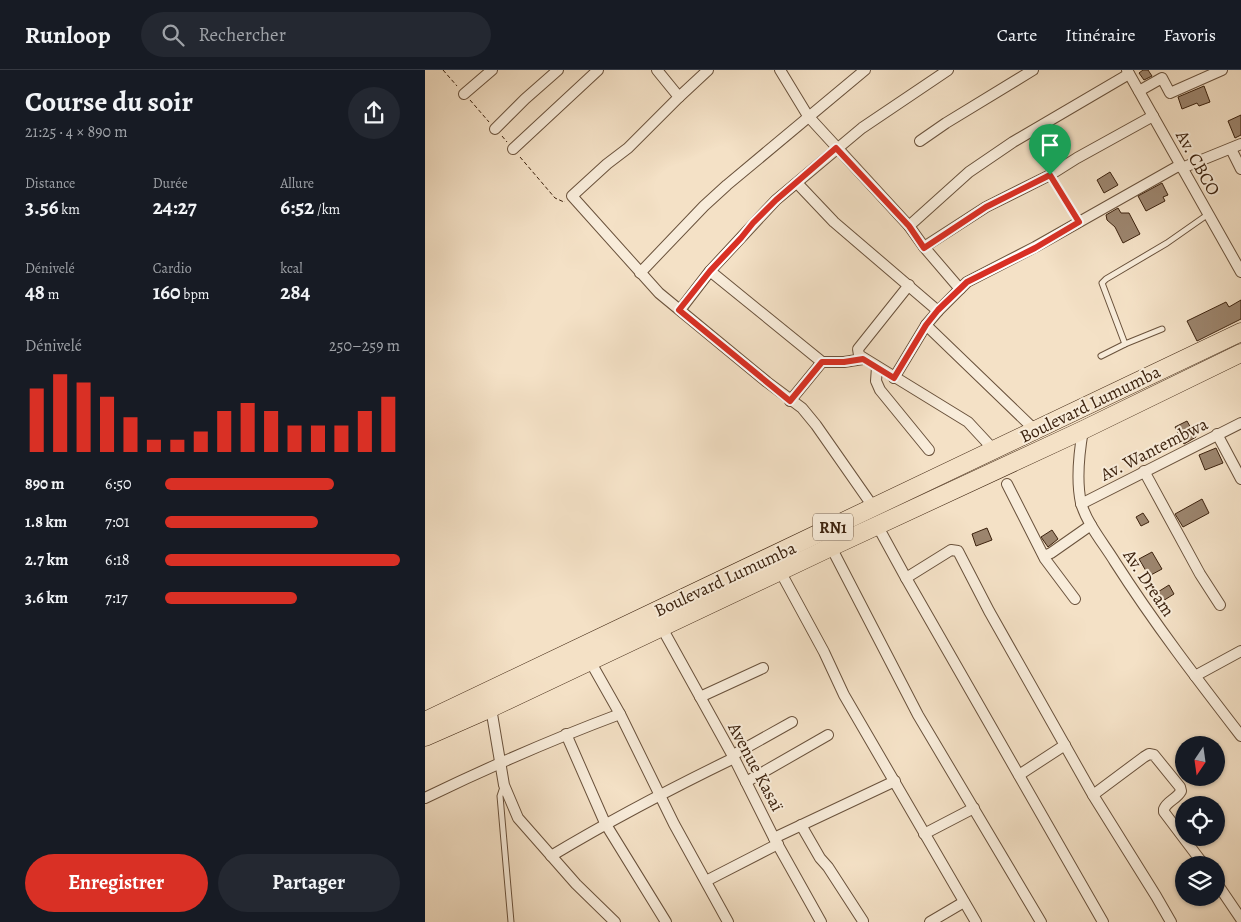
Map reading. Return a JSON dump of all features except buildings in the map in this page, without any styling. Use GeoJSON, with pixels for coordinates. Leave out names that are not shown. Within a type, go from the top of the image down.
{"type":"FeatureCollection","features":[{"type":"Feature","properties":{"kind":"highway","name":"Boulevard Lumumba"},"geometry":{"type":"LineString","coordinates":[[425,722],[1241,332]]}},
{"type":"Feature","properties":{"kind":"highway","name":"Boulevard Lumumba"},"geometry":{"type":"LineString","coordinates":[[425,737],[491,708],[1083,430],[1241,353]]}},
{"type":"Feature","properties":{"kind":"street"},"geometry":{"type":"LineString","coordinates":[[464,94],[492,70]]}},
{"type":"Feature","properties":{"kind":"street"},"geometry":{"type":"LineString","coordinates":[[495,129],[558,70]]}},
{"type":"Feature","properties":{"kind":"street"},"geometry":{"type":"LineString","coordinates":[[513,149],[597,70]]}},
{"type":"Feature","properties":{"kind":"street"},"geometry":{"type":"LineString","coordinates":[[657,70],[679,97]]}},
{"type":"Feature","properties":{"kind":"street"},"geometry":{"type":"LineString","coordinates":[[709,70],[628,148],[607,164],[572,196],[659,293],[790,401],[802,408],[874,508]]}},
{"type":"Feature","properties":{"kind":"street"},"geometry":{"type":"LineString","coordinates":[[780,70],[808,116],[909,226],[924,248],[960,289]]}},
{"type":"Feature","properties":{"kind":"street"},"geometry":{"type":"LineString","coordinates":[[641,273],[704,206],[808,116],[865,70]]}},
{"type":"Feature","properties":{"kind":"street"},"geometry":{"type":"LineString","coordinates":[[679,310],[710,271],[776,200],[862,128],[948,70]]}},
{"type":"Feature","properties":{"kind":"street"},"geometry":{"type":"LineString","coordinates":[[920,141],[1033,70]]}},
{"type":"Feature","properties":{"kind":"street"},"geometry":{"type":"LineString","coordinates":[[1139,90],[1162,78],[1170,93],[1222,70]]}},
{"type":"Feature","properties":{"kind":"street"},"geometry":{"type":"LineString","coordinates":[[909,226],[969,172],[1013,142],[1128,72]]}},
{"type":"Feature","properties":{"kind":"street","name":"Av. CBCO"},"geometry":{"type":"LineString","coordinates":[[1128,72],[1207,215],[1237,254],[1241,272]]}},
{"type":"Feature","properties":{"kind":"street"},"geometry":{"type":"LineString","coordinates":[[924,248],[986,207],[1050,175],[1153,116]]}},
{"type":"Feature","properties":{"kind":"street"},"geometry":{"type":"LineString","coordinates":[[894,378],[926,325],[938,310],[973,278],[1035,248],[1181,166],[1241,144]]}},
{"type":"Feature","properties":{"kind":"street"},"geometry":{"type":"LineString","coordinates":[[1231,149],[1241,169]]}},
{"type":"Feature","properties":{"kind":"street"},"geometry":{"type":"LineString","coordinates":[[797,183],[835,222],[938,310]]}},
{"type":"Feature","properties":{"kind":"street"},"geometry":{"type":"LineString","coordinates":[[710,271],[822,362],[844,362],[863,359]]}},
{"type":"Feature","properties":{"kind":"street"},"geometry":{"type":"LineString","coordinates":[[909,285],[858,349],[859,355],[968,422],[995,450]]}},
{"type":"Feature","properties":{"kind":"street"},"geometry":{"type":"LineString","coordinates":[[926,325],[1036,431]]}},
{"type":"Feature","properties":{"kind":"street"},"geometry":{"type":"LineString","coordinates":[[790,401],[822,362]]}},
{"type":"Feature","properties":{"kind":"street"},"geometry":{"type":"LineString","coordinates":[[877,367],[876,381],[880,390],[929,450]]}},
{"type":"Feature","properties":{"kind":"street","name":"Av. Wantembwa"},"geometry":{"type":"LineString","coordinates":[[1081,504],[1241,423]]}},
{"type":"Feature","properties":{"kind":"street","name":"Av. Dream"},"geometry":{"type":"LineString","coordinates":[[1083,430],[1079,458],[1081,504],[1091,525],[1144,606],[1241,736]]}},
{"type":"Feature","properties":{"kind":"street"},"geometry":{"type":"LineString","coordinates":[[1217,434],[1241,479]]}},
{"type":"Feature","properties":{"kind":"street"},"geometry":{"type":"LineString","coordinates":[[1144,471],[1200,574],[1220,604]]}},
{"type":"Feature","properties":{"kind":"street"},"geometry":{"type":"LineString","coordinates":[[1007,484],[1044,556],[1075,599]]}},
{"type":"Feature","properties":{"kind":"street"},"geometry":{"type":"LineString","coordinates":[[1044,556],[1091,525]]}},
{"type":"Feature","properties":{"kind":"street"},"geometry":{"type":"LineString","coordinates":[[877,526],[1103,922]]}},
{"type":"Feature","properties":{"kind":"street"},"geometry":{"type":"LineString","coordinates":[[831,547],[918,715],[1041,922]]}},
{"type":"Feature","properties":{"kind":"street"},"geometry":{"type":"LineString","coordinates":[[906,578],[951,550],[958,551],[989,611],[1093,795],[1157,896],[1171,922]]}},
{"type":"Feature","properties":{"kind":"street"},"geometry":{"type":"LineString","coordinates":[[780,571],[824,652],[844,695],[975,922]]}},
{"type":"Feature","properties":{"kind":"street","name":"Avenue Kasaï"},"geometry":{"type":"LineString","coordinates":[[662,628],[734,756],[776,841],[820,922]]}},
{"type":"Feature","properties":{"kind":"street"},"geometry":{"type":"LineString","coordinates":[[1195,676],[1241,651]]}},
{"type":"Feature","properties":{"kind":"street"},"geometry":{"type":"LineString","coordinates":[[590,661],[619,714],[659,795],[728,922]]}},
{"type":"Feature","properties":{"kind":"street"},"geometry":{"type":"LineString","coordinates":[[700,697],[763,668]]}},
{"type":"Feature","properties":{"kind":"street"},"geometry":{"type":"LineString","coordinates":[[491,708],[504,784],[518,818],[551,856],[615,922]]}},
{"type":"Feature","properties":{"kind":"street"},"geometry":{"type":"LineString","coordinates":[[425,798],[500,762],[619,714]]}},
{"type":"Feature","properties":{"kind":"street"},"geometry":{"type":"LineString","coordinates":[[551,856],[605,823],[734,756],[792,722]]}},
{"type":"Feature","properties":{"kind":"street"},"geometry":{"type":"LineString","coordinates":[[566,734],[605,823],[666,922]]}},
{"type":"Feature","properties":{"kind":"street"},"geometry":{"type":"LineString","coordinates":[[747,782],[827,735]]}},
{"type":"Feature","properties":{"kind":"street"},"geometry":{"type":"LineString","coordinates":[[1019,775],[1065,745]]}},
{"type":"Feature","properties":{"kind":"street"},"geometry":{"type":"LineString","coordinates":[[1093,795],[1143,757],[1149,754],[1154,755],[1180,787],[1181,791],[1178,796],[1166,804],[1163,809],[1164,812],[1197,856]]}},
{"type":"Feature","properties":{"kind":"street"},"geometry":{"type":"LineString","coordinates":[[706,882],[801,825],[895,781]]}},
{"type":"Feature","properties":{"kind":"street"},"geometry":{"type":"LineString","coordinates":[[925,834],[974,808]]}},
{"type":"Feature","properties":{"kind":"street"},"geometry":{"type":"LineString","coordinates":[[801,825],[820,858],[828,867],[863,921]]}},
{"type":"Feature","properties":{"kind":"street"},"geometry":{"type":"LineString","coordinates":[[1225,895],[1241,919]]}},
{"type":"Feature","properties":{"kind":"street"},"geometry":{"type":"LineString","coordinates":[[930,922],[964,902]]}},
{"type":"Feature","properties":{"kind":"lane"},"geometry":{"type":"LineString","coordinates":[[1125,344],[1102,283],[1167,243],[1207,215]]}},
{"type":"Feature","properties":{"kind":"lane"},"geometry":{"type":"LineString","coordinates":[[1101,356],[1162,329]]}},
{"type":"Feature","properties":{"kind":"lane"},"geometry":{"type":"LineString","coordinates":[[504,784],[500,796],[511,922]]}},
{"type":"Feature","properties":{"kind":"path"},"geometry":{"type":"LineString","coordinates":[[443,70],[555,198],[564,202],[572,196]]}},
{"type":"Feature","properties":{"kind":"path"},"geometry":{"type":"LineString","coordinates":[[1050,175],[1079,222]]}},
{"type":"Feature","properties":{"kind":"route"},"geometry":{"type":"LineString","coordinates":[[836,148],[909,226],[924,248],[986,207],[1050,175],[1079,222],[1035,248],[967,282],[938,310],[926,325],[894,378],[863,359],[844,362],[822,362],[790,401],[679,310],[710,271],[753,223],[776,200],[836,148]]}}]}
